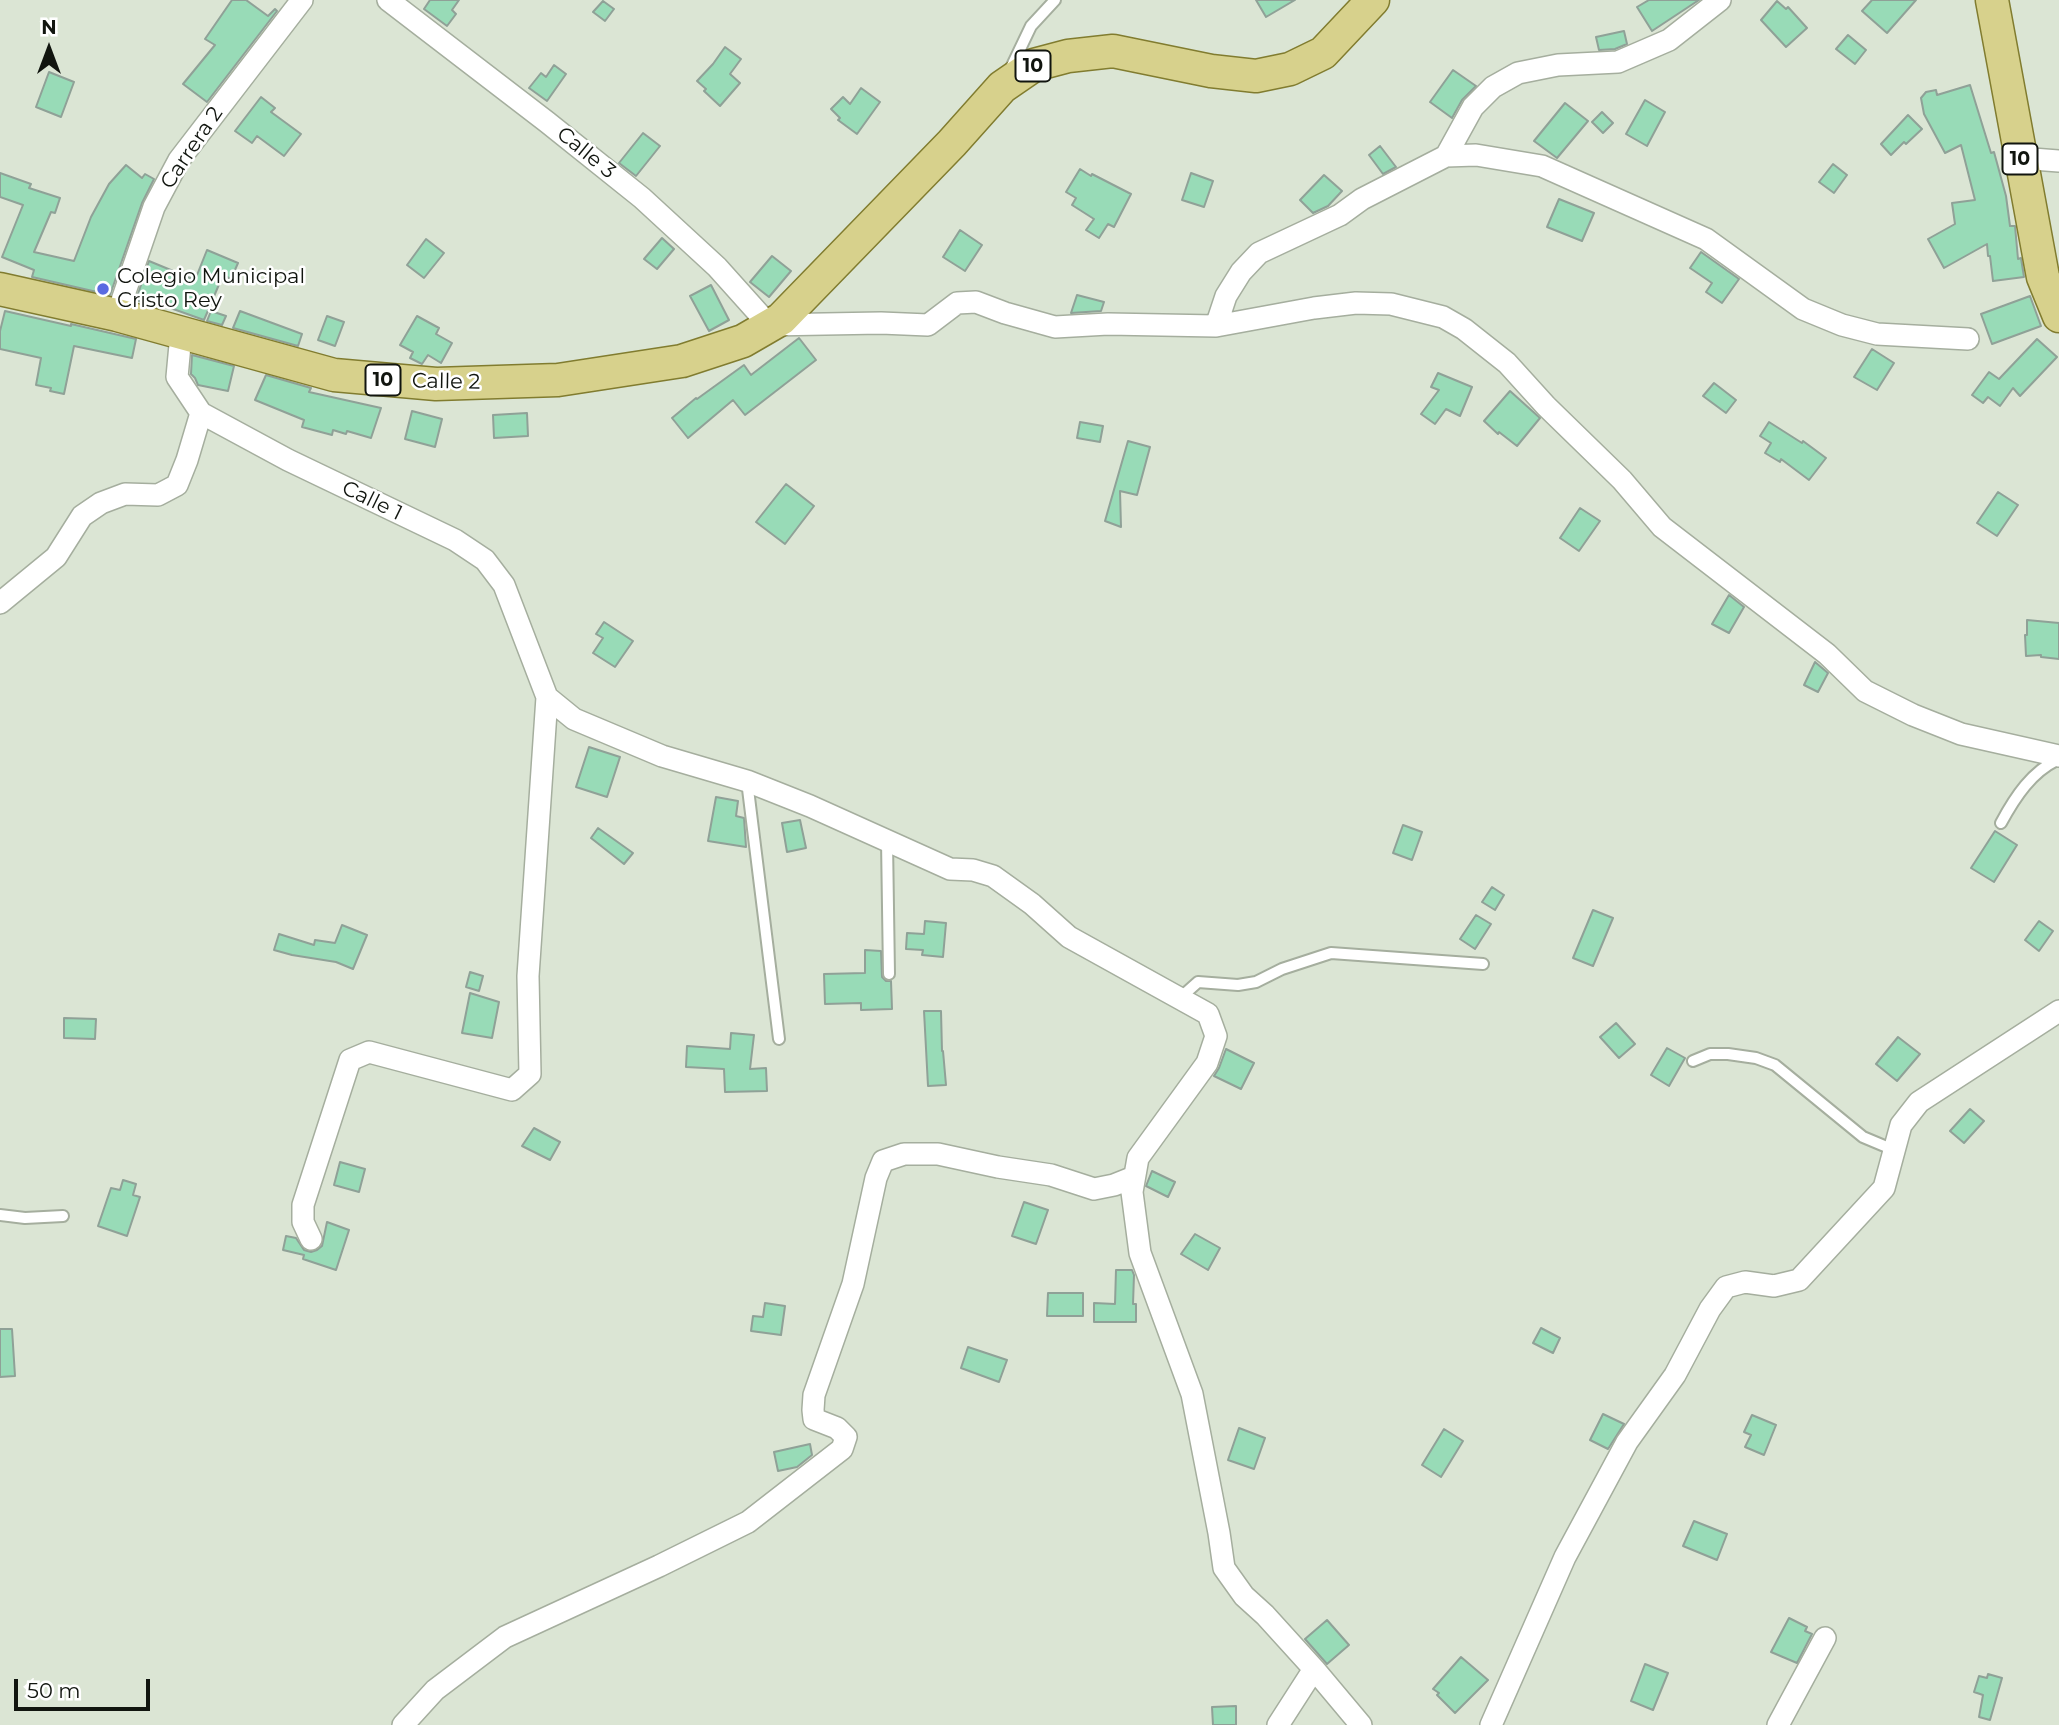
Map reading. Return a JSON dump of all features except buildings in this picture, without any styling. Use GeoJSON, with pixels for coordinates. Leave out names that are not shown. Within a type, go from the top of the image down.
{"type":"FeatureCollection","features":[{"type":"Feature","properties":{"kind":"main road","name":"10"},"geometry":{"type":"LineString","coordinates":[[769,325],[781,319],[933,163],[1002,87],[1034,65],[1068,55],[1113,51],[1211,71],[1256,76],[1290,69],[1323,53],[1373,0]]}},
{"type":"Feature","properties":{"kind":"main road","name":"10"},"geometry":{"type":"LineString","coordinates":[[1992,0],[2043,277],[2059,316]]}},
{"type":"Feature","properties":{"kind":"main road","name":"Calle 2"},"geometry":{"type":"LineString","coordinates":[[0,289],[117,315],[334,375],[436,384],[558,380],[682,361],[743,341],[769,325]]}},
{"type":"Feature","properties":{"kind":"street","name":"Carrera 2"},"geometry":{"type":"LineString","coordinates":[[117,315],[154,207],[179,160],[302,0]]}},
{"type":"Feature","properties":{"kind":"street","name":"Calle 3"},"geometry":{"type":"LineString","coordinates":[[388,0],[642,198],[717,267],[769,325]]}},
{"type":"Feature","properties":{"kind":"street"},"geometry":{"type":"LineString","coordinates":[[1446,156],[1473,107],[1493,87],[1518,74],[1558,65],[1618,62],[1669,40],[1720,0]]}},
{"type":"Feature","properties":{"kind":"street"},"geometry":{"type":"LineString","coordinates":[[1216,326],[1226,296],[1241,272],[1259,253],[1340,215],[1362,199],[1446,156],[1476,155],[1542,166],[1706,239],[1803,309],[1842,325],[1877,334],[1968,339]]}},
{"type":"Feature","properties":{"kind":"street"},"geometry":{"type":"LineString","coordinates":[[2020,158],[2059,161]]}},
{"type":"Feature","properties":{"kind":"street"},"geometry":{"type":"LineString","coordinates":[[769,325],[928,325],[957,303],[976,302],[1055,327],[1108,324],[1216,326],[1356,303],[1391,304],[1443,317],[1464,329],[1507,363],[1546,406],[1622,480],[1662,527],[1826,654],[1865,691],[1913,715],[1961,734],[2059,757]]}},
{"type":"Feature","properties":{"kind":"street","name":"Calle 1"},"geometry":{"type":"LineString","coordinates":[[181,334],[177,377],[201,413],[288,460],[455,540],[485,560],[504,585],[547,697]]}},
{"type":"Feature","properties":{"kind":"street"},"geometry":{"type":"LineString","coordinates":[[0,603],[56,556],[82,516],[101,503],[125,494],[158,495],[177,485],[201,413]]}},
{"type":"Feature","properties":{"kind":"street"},"geometry":{"type":"LineString","coordinates":[[547,697],[574,719],[662,756],[747,781],[810,806],[950,869],[973,870],[993,876],[1032,904],[1069,937],[1209,1014],[1216,1036],[1207,1063],[1138,1158],[1132,1192],[1140,1253],[1192,1394],[1224,1569],[1244,1596],[1314,1668],[1361,1725]]}},
{"type":"Feature","properties":{"kind":"street"},"geometry":{"type":"LineString","coordinates":[[311,1239],[303,1222],[303,1205],[350,1060],[369,1052],[512,1090],[530,1074],[528,976],[547,697]]}},
{"type":"Feature","properties":{"kind":"street"},"geometry":{"type":"LineString","coordinates":[[1491,1725],[1565,1557],[1627,1442],[1675,1376],[1710,1309],[1726,1287],[1745,1282],[1774,1286],[1799,1280],[1884,1188],[1901,1125],[1919,1102],[2059,1011]]}},
{"type":"Feature","properties":{"kind":"street"},"geometry":{"type":"LineString","coordinates":[[403,1725],[435,1690],[505,1637],[748,1522],[842,1449],[846,1437],[843,1432],[814,1419],[814,1395],[853,1284],[876,1178],[883,1161],[904,1154],[938,1154],[1051,1175],[1094,1189],[1134,1177]]}},
{"type":"Feature","properties":{"kind":"street"},"geometry":{"type":"LineString","coordinates":[[1778,1725],[1825,1638]]}},
{"type":"Feature","properties":{"kind":"street"},"geometry":{"type":"LineString","coordinates":[[1278,1725],[1314,1668]]}},
{"type":"Feature","properties":{"kind":"lane"},"geometry":{"type":"LineString","coordinates":[[1002,87],[1031,26],[1055,0]]}},
{"type":"Feature","properties":{"kind":"lane"},"geometry":{"type":"LineString","coordinates":[[2001,823],[2012,802],[2028,782],[2044,765],[2059,757]]}},
{"type":"Feature","properties":{"kind":"lane"},"geometry":{"type":"LineString","coordinates":[[747,781],[779,1039]]}},
{"type":"Feature","properties":{"kind":"lane"},"geometry":{"type":"LineString","coordinates":[[887,841],[889,974]]}},
{"type":"Feature","properties":{"kind":"lane"},"geometry":{"type":"LineString","coordinates":[[1180,998],[1198,982],[1238,985],[1256,982],[1282,969],[1331,953],[1483,964]]}},
{"type":"Feature","properties":{"kind":"lane"},"geometry":{"type":"LineString","coordinates":[[1693,1060],[1710,1055],[1728,1055],[1756,1058],[1775,1065],[1863,1137],[1894,1150]]}},
{"type":"Feature","properties":{"kind":"lane"},"geometry":{"type":"LineString","coordinates":[[0,1215],[26,1219],[63,1216]]}},
{"type":"Feature","properties":{"kind":"place","name":"Colegio Municipal Cristo Rey"},"geometry":{"type":"Point","coordinates":[103,289]}}]}
